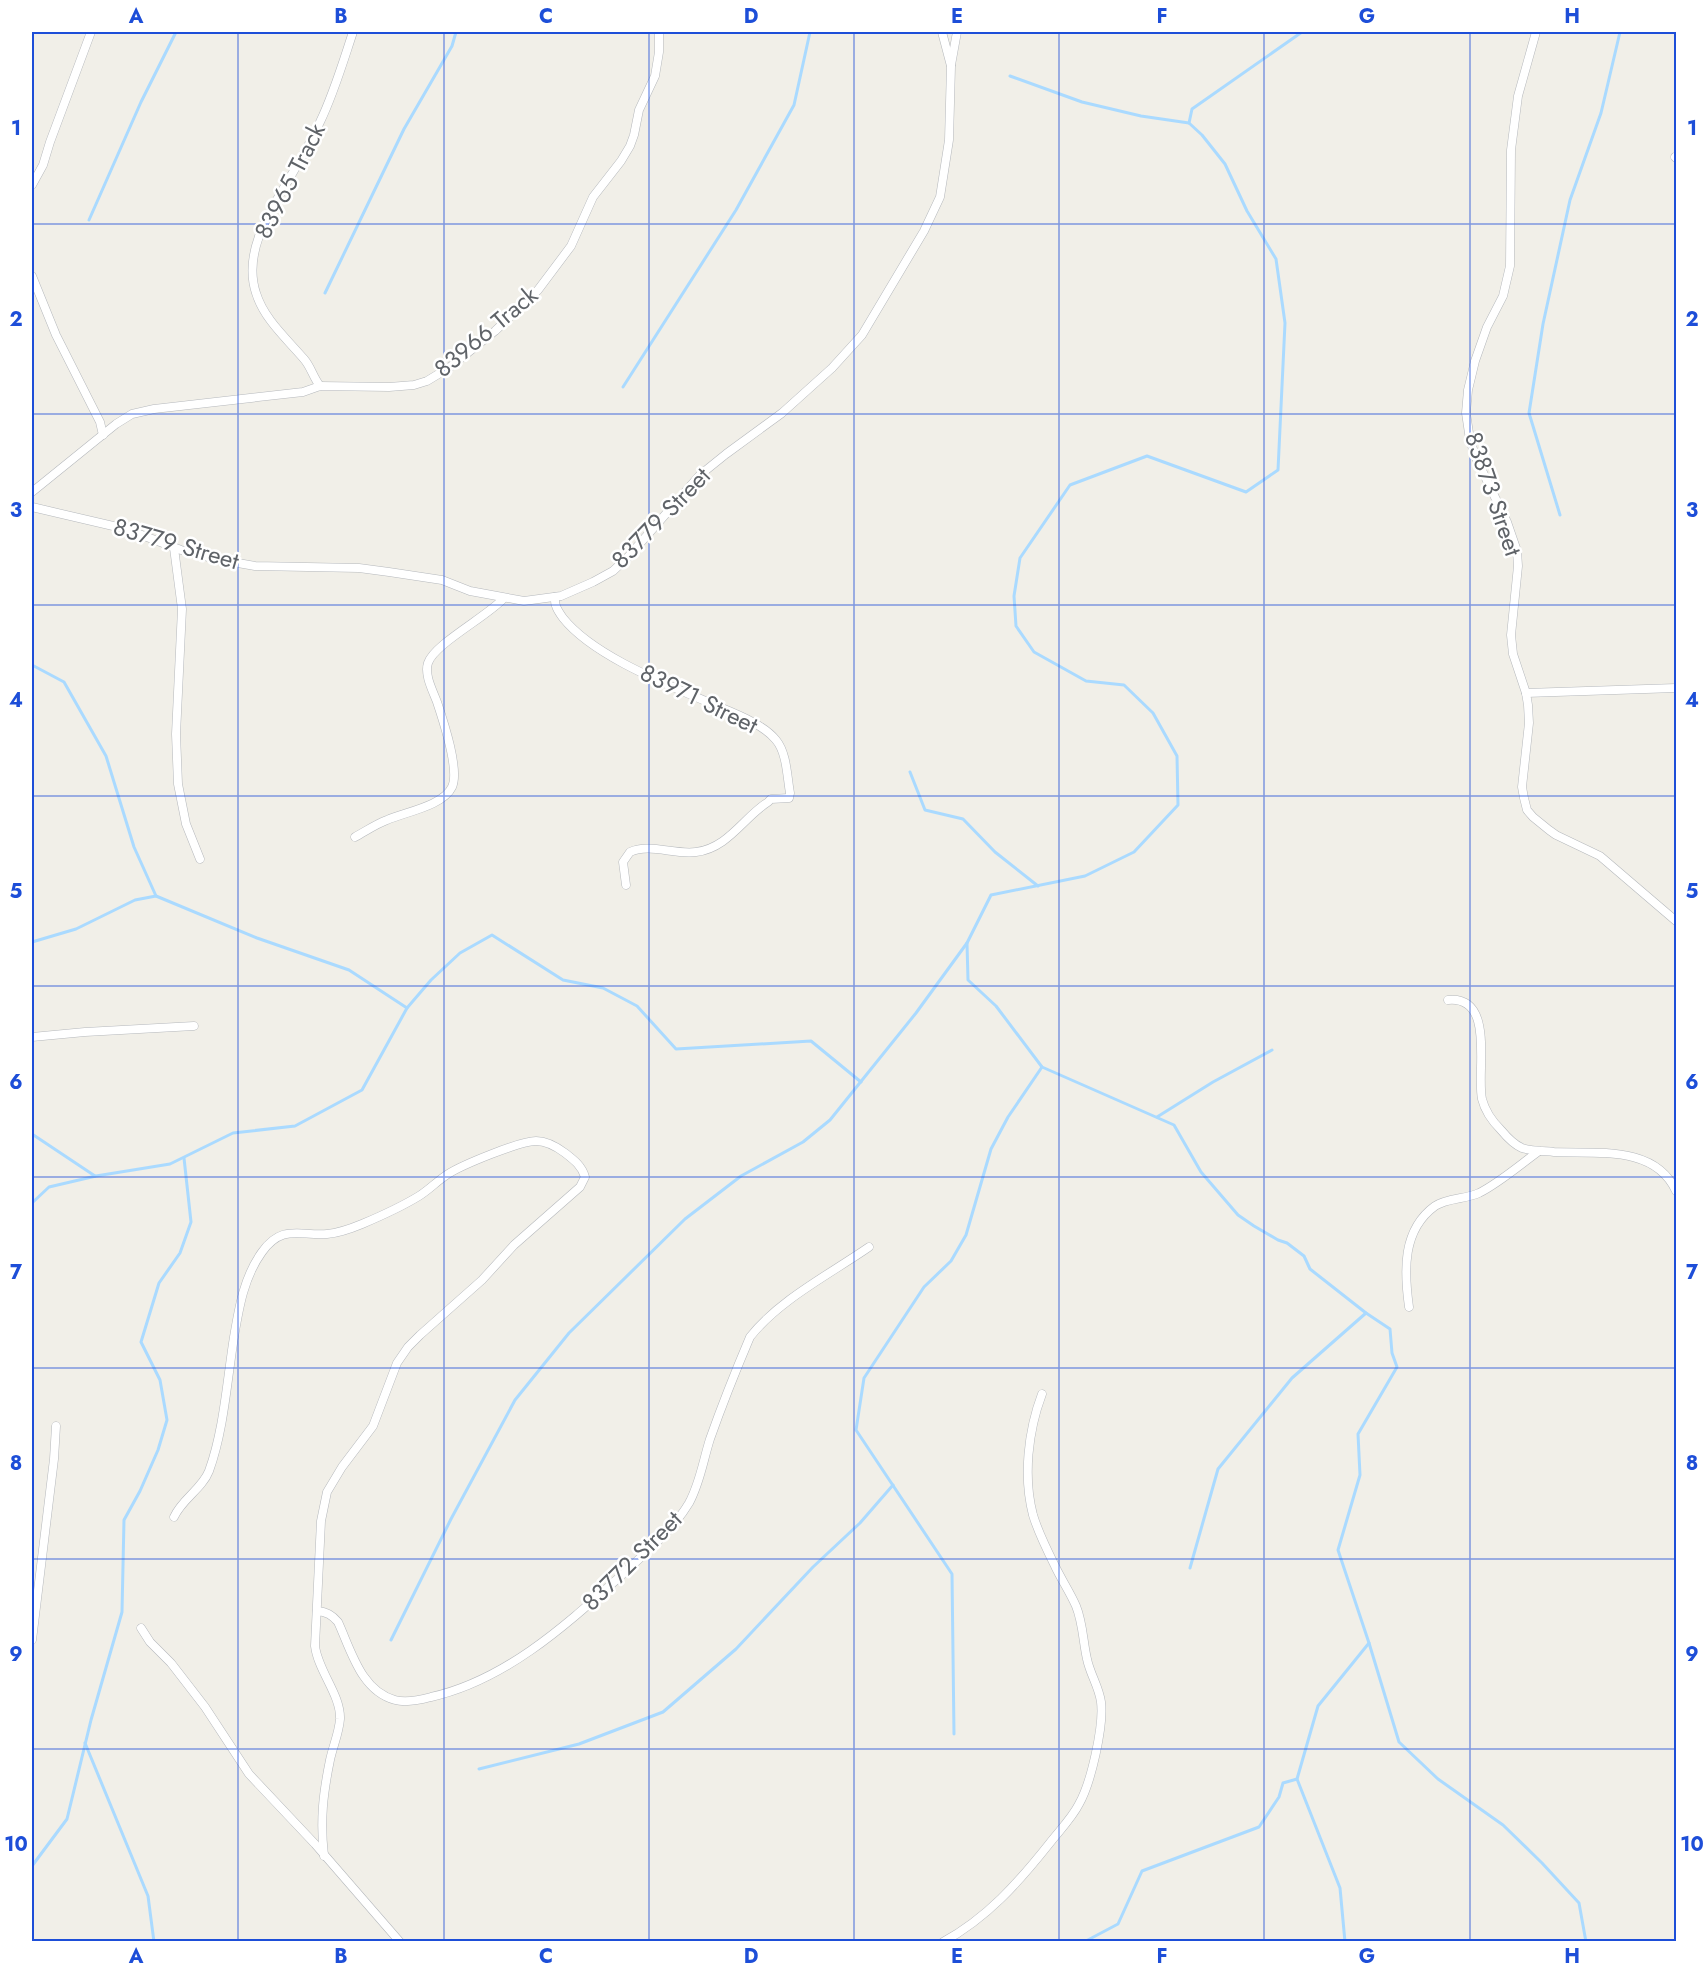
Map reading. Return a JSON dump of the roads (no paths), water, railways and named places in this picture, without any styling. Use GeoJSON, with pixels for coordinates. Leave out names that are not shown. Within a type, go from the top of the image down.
{"type":"FeatureCollection","features":[{"type":"Feature","properties":{"kind":"street"},"geometry":{"type":"LineString","coordinates":[[32,185],[44,165],[50,142],[91,32]]}},
{"type":"Feature","properties":{"kind":"street","name":"83965 Track"},"geometry":{"type":"LineString","coordinates":[[320,386],[312,376],[305,360],[284,338],[262,306],[255,292],[252,268],[263,226],[321,120],[336,85],[353,32]]}},
{"type":"Feature","properties":{"kind":"street","name":"83966 Track"},"geometry":{"type":"LineString","coordinates":[[32,492],[116,424],[132,414],[154,409],[303,392],[320,386],[414,385],[428,381],[450,367],[495,331],[538,290],[571,246],[593,197],[630,146],[639,110],[655,76],[659,52],[659,32]]}},
{"type":"Feature","properties":{"kind":"street","name":"83779 Street"},"geometry":{"type":"LineString","coordinates":[[32,507],[126,529],[174,548],[215,559],[255,566],[359,568],[389,572],[442,580],[470,591],[524,601],[555,597],[613,571],[700,475],[719,458],[782,413],[832,368],[862,335],[914,250],[940,197],[949,140],[951,66],[942,32]]}},
{"type":"Feature","properties":{"kind":"street"},"geometry":{"type":"LineString","coordinates":[[951,66],[957,32]]}},
{"type":"Feature","properties":{"kind":"street","name":"83873 Street"},"geometry":{"type":"LineString","coordinates":[[1536,32],[1518,96],[1514,120],[1511,150],[1510,266],[1503,296],[1487,327],[1475,361],[1468,390],[1466,413],[1470,440],[1476,458],[1507,522],[1517,551],[1518,566],[1511,635],[1513,654],[1526,693],[1529,723],[1522,787],[1527,810],[1533,817],[1556,836],[1600,856],[1677,921]]}},
{"type":"Feature","properties":{"kind":"street"},"geometry":{"type":"LineString","coordinates":[[32,276],[56,335],[100,422],[103,435]]}},
{"type":"Feature","properties":{"kind":"street"},"geometry":{"type":"LineString","coordinates":[[174,548],[182,609],[176,734],[178,784],[186,824],[200,859]]}},
{"type":"Feature","properties":{"kind":"street","name":"83971 Street"},"geometry":{"type":"LineString","coordinates":[[555,597],[556,608],[560,614],[583,637],[628,665],[763,730],[777,741],[783,757],[789,798],[768,802],[732,835],[705,850],[680,853],[646,849],[630,852],[623,862],[626,885]]}},
{"type":"Feature","properties":{"kind":"street"},"geometry":{"type":"LineString","coordinates":[[355,837],[387,820],[438,800],[449,791],[453,784],[451,749],[427,675],[427,664],[448,640],[496,607],[504,598]]}},
{"type":"Feature","properties":{"kind":"street"},"geometry":{"type":"LineString","coordinates":[[1526,693],[1677,688]]}},
{"type":"Feature","properties":{"kind":"street"},"geometry":{"type":"LineString","coordinates":[[1448,1000],[1458,999],[1467,1004],[1478,1021],[1482,1054],[1482,1099],[1488,1114],[1500,1130],[1521,1147],[1539,1151],[1600,1153],[1646,1160],[1662,1170],[1670,1178],[1677,1191]]}},
{"type":"Feature","properties":{"kind":"street"},"geometry":{"type":"LineString","coordinates":[[32,1037],[194,1026]]}},
{"type":"Feature","properties":{"kind":"street"},"geometry":{"type":"LineString","coordinates":[[174,1517],[178,1508],[203,1481],[209,1471],[223,1414],[244,1287],[254,1265],[268,1244],[286,1233],[325,1234],[350,1229],[419,1196],[455,1170],[520,1144],[539,1141],[561,1150],[580,1166],[584,1172],[584,1181],[567,1199],[514,1245],[482,1280],[408,1347],[395,1369],[382,1408],[373,1426],[333,1481],[322,1511],[317,1611],[316,1654],[338,1705],[340,1718],[323,1794],[321,1822],[324,1856]]}},
{"type":"Feature","properties":{"kind":"street"},"geometry":{"type":"LineString","coordinates":[[1409,1307],[1405,1263],[1408,1246],[1418,1224],[1436,1206],[1481,1192],[1539,1151]]}},
{"type":"Feature","properties":{"kind":"street","name":"83772 Street"},"geometry":{"type":"LineString","coordinates":[[317,1611],[325,1612],[338,1622],[359,1670],[366,1680],[395,1700],[409,1701],[448,1693],[508,1666],[576,1616],[657,1543],[687,1506],[697,1488],[710,1439],[750,1337],[778,1310],[869,1247]]}},
{"type":"Feature","properties":{"kind":"street"},"geometry":{"type":"LineString","coordinates":[[943,1941],[968,1927],[1001,1900],[1071,1816],[1085,1792],[1100,1729],[1102,1712],[1100,1698],[1086,1658],[1079,1614],[1037,1526],[1030,1501],[1028,1479],[1030,1446],[1036,1410],[1042,1395]]}},
{"type":"Feature","properties":{"kind":"street"},"geometry":{"type":"LineString","coordinates":[[32,1640],[56,1426]]}},
{"type":"Feature","properties":{"kind":"street"},"geometry":{"type":"LineString","coordinates":[[141,1628],[150,1642],[171,1663],[205,1707],[249,1774],[400,1941]]}},
{"type":"Feature","properties":{"kind":"waterway"},"geometry":{"type":"LineString","coordinates":[[89,220],[141,102],[176,32]]}},
{"type":"Feature","properties":{"kind":"waterway"},"geometry":{"type":"LineString","coordinates":[[325,293],[404,129],[452,46],[456,32]]}},
{"type":"Feature","properties":{"kind":"waterway"},"geometry":{"type":"LineString","coordinates":[[623,387],[736,210],[794,105],[810,32]]}},
{"type":"Feature","properties":{"kind":"waterway"},"geometry":{"type":"LineString","coordinates":[[1084,1942],[1118,1924],[1142,1871],[1259,1827],[1279,1797],[1283,1783],[1297,1779],[1318,1706],[1369,1643],[1338,1550],[1360,1475],[1358,1434],[1397,1367],[1392,1353],[1390,1329],[1310,1269],[1304,1256],[1287,1243],[1278,1240],[1238,1215],[1201,1172],[1174,1125],[1042,1067],[996,1006],[968,980],[967,943],[991,895],[1085,876],[1134,852],[1178,805],[1177,756],[1153,713],[1124,685],[1086,681],[1034,652],[1016,626],[1014,596],[1020,558],[1070,485],[1147,456],[1246,492],[1278,470],[1285,323],[1276,259],[1247,211],[1225,164],[1202,135],[1189,123],[1192,109],[1302,32]]}},
{"type":"Feature","properties":{"kind":"waterway"},"geometry":{"type":"LineString","coordinates":[[1560,515],[1529,413],[1543,324],[1570,200],[1601,113],[1620,32]]}},
{"type":"Feature","properties":{"kind":"waterway"},"geometry":{"type":"LineString","coordinates":[[1010,76],[1082,102],[1141,116],[1189,123]]}},
{"type":"Feature","properties":{"kind":"waterway"},"geometry":{"type":"LineString","coordinates":[[32,665],[64,682],[106,756],[134,847],[156,896],[257,938],[349,970],[407,1008]]}},
{"type":"Feature","properties":{"kind":"waterway"},"geometry":{"type":"LineString","coordinates":[[910,772],[925,810],[963,819],[995,852],[1038,886]]}},
{"type":"Feature","properties":{"kind":"waterway"},"geometry":{"type":"LineString","coordinates":[[32,942],[76,929],[135,900],[156,896]]}},
{"type":"Feature","properties":{"kind":"waterway"},"geometry":{"type":"LineString","coordinates":[[32,1203],[49,1187],[96,1176],[170,1164],[233,1133],[295,1126],[362,1090],[407,1008],[431,980],[460,953],[492,935],[563,980],[603,988],[637,1006],[676,1049],[811,1041],[861,1082]]}},
{"type":"Feature","properties":{"kind":"waterway"},"geometry":{"type":"LineString","coordinates":[[391,1640],[451,1519],[515,1400],[569,1333],[685,1219],[741,1176],[803,1142],[830,1120],[916,1013],[967,943]]}},
{"type":"Feature","properties":{"kind":"waterway"},"geometry":{"type":"LineString","coordinates":[[1157,1117],[1213,1082],[1272,1050]]}},
{"type":"Feature","properties":{"kind":"waterway"},"geometry":{"type":"LineString","coordinates":[[954,1734],[952,1574],[856,1430],[864,1378],[924,1287],[951,1261],[966,1235],[991,1149],[1008,1117],[1042,1067]]}},
{"type":"Feature","properties":{"kind":"waterway"},"geometry":{"type":"LineString","coordinates":[[32,1134],[95,1176]]}},
{"type":"Feature","properties":{"kind":"waterway"},"geometry":{"type":"LineString","coordinates":[[32,1866],[67,1819],[91,1720],[122,1612],[124,1520],[158,1450],[167,1420],[160,1380],[141,1342],[159,1283],[180,1253],[191,1222],[184,1158]]}},
{"type":"Feature","properties":{"kind":"waterway"},"geometry":{"type":"LineString","coordinates":[[1190,1568],[1218,1469],[1292,1378],[1366,1313]]}},
{"type":"Feature","properties":{"kind":"waterway"},"geometry":{"type":"LineString","coordinates":[[479,1769],[579,1744],[663,1712],[736,1649],[813,1567],[860,1523],[893,1485]]}},
{"type":"Feature","properties":{"kind":"waterway"},"geometry":{"type":"LineString","coordinates":[[1369,1643],[1399,1742],[1438,1779],[1503,1825],[1542,1863],[1579,1903],[1586,1942]]}},
{"type":"Feature","properties":{"kind":"waterway"},"geometry":{"type":"LineString","coordinates":[[85,1743],[148,1896],[154,1942]]}},
{"type":"Feature","properties":{"kind":"waterway"},"geometry":{"type":"LineString","coordinates":[[1297,1779],[1340,1888],[1345,1942]]}}]}
